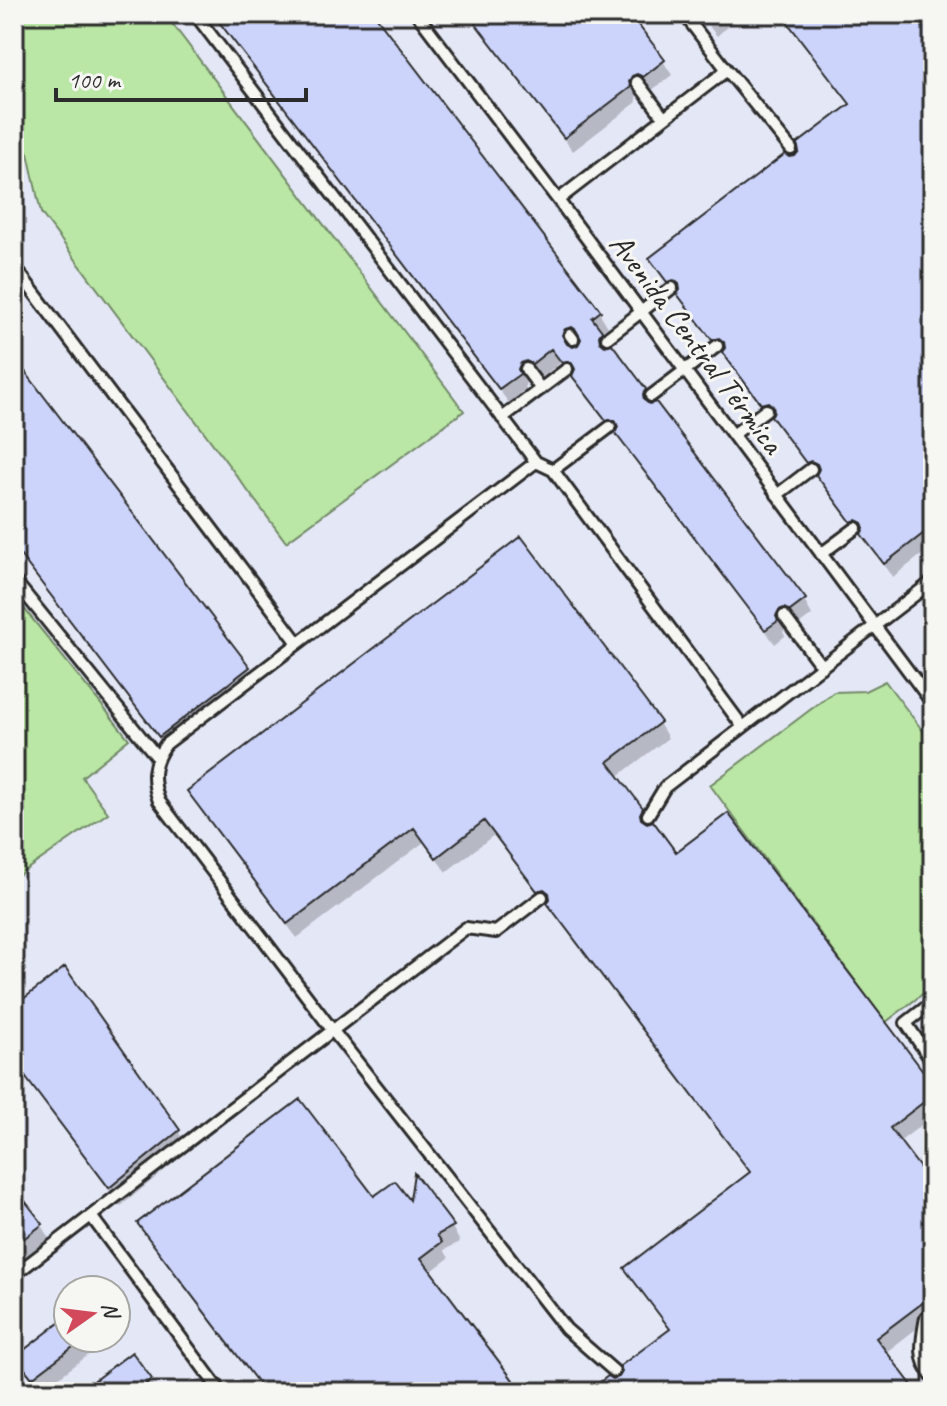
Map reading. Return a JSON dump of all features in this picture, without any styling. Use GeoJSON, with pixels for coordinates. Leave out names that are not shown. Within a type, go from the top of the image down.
{"type":"FeatureCollection","features":[{"type":"Feature","properties":{"kind":"lane"},"geometry":{"type":"LineString","coordinates":[[195,14],[536,462],[553,470],[743,727]]}},
{"type":"Feature","properties":{"kind":"lane","name":"Avenida Central Térmica"},"geometry":{"type":"LineString","coordinates":[[417,14],[933,704]]}},
{"type":"Feature","properties":{"kind":"lane"},"geometry":{"type":"LineString","coordinates":[[684,14],[791,149]]}},
{"type":"Feature","properties":{"kind":"lane"},"geometry":{"type":"LineString","coordinates":[[558,200],[727,70]]}},
{"type":"Feature","properties":{"kind":"lane"},"geometry":{"type":"LineString","coordinates":[[637,82],[664,118]]}},
{"type":"Feature","properties":{"kind":"lane"},"geometry":{"type":"LineString","coordinates":[[14,266],[298,643]]}},
{"type":"Feature","properties":{"kind":"lane"},"geometry":{"type":"LineString","coordinates":[[607,338],[672,288]]}},
{"type":"Feature","properties":{"kind":"lane"},"geometry":{"type":"LineString","coordinates":[[651,396],[717,346]]}},
{"type":"Feature","properties":{"kind":"lane"},"geometry":{"type":"LineString","coordinates":[[526,369],[541,389]]}},
{"type":"Feature","properties":{"kind":"lane"},"geometry":{"type":"LineString","coordinates":[[502,418],[567,369]]}},
{"type":"Feature","properties":{"kind":"lane"},"geometry":{"type":"LineString","coordinates":[[733,435],[766,410]]}},
{"type":"Feature","properties":{"kind":"lane"},"geometry":{"type":"LineString","coordinates":[[553,470],[610,427]]}},
{"type":"Feature","properties":{"kind":"lane"},"geometry":{"type":"LineString","coordinates":[[536,462],[166,744],[157,757],[153,772],[154,787],[159,801],[333,1031],[566,1329],[614,1371]]}},
{"type":"Feature","properties":{"kind":"lane"},"geometry":{"type":"LineString","coordinates":[[777,495],[811,469]]}},
{"type":"Feature","properties":{"kind":"lane"},"geometry":{"type":"LineString","coordinates":[[821,554],[856,528]]}},
{"type":"Feature","properties":{"kind":"lane"},"geometry":{"type":"LineString","coordinates":[[14,580],[157,757]]}},
{"type":"Feature","properties":{"kind":"lane"},"geometry":{"type":"LineString","coordinates":[[648,815],[665,787],[933,581]]}},
{"type":"Feature","properties":{"kind":"lane"},"geometry":{"type":"LineString","coordinates":[[784,616],[822,667]]}},
{"type":"Feature","properties":{"kind":"lane"},"geometry":{"type":"LineString","coordinates":[[14,1275],[466,928],[496,932],[542,897]]}},
{"type":"Feature","properties":{"kind":"lane"},"geometry":{"type":"LineString","coordinates":[[933,1002],[906,1023],[933,1063]]}},
{"type":"Feature","properties":{"kind":"lane"},"geometry":{"type":"LineString","coordinates":[[91,1216],[221,1392]]}},
{"type":"Feature","properties":{"kind":"lane"},"geometry":{"type":"LineString","coordinates":[[933,1312],[926,1317],[921,1346],[925,1368],[933,1378]]}},
{"type":"Feature","properties":{"kind":"shaded area"},"geometry":{"type":"Polygon","coordinates":[[[14,14],[933,14],[933,1392],[14,1392],[14,878],[108,813],[82,777],[129,739],[14,596],[14,14]]]}},
{"type":"Feature","properties":{"kind":"green space"},"geometry":{"type":"Polygon","coordinates":[[[14,14],[165,14],[464,411],[286,542],[41,213],[28,153],[14,127],[14,14]]]}},
{"type":"Feature","properties":{"kind":"green space"},"geometry":{"type":"Polygon","coordinates":[[[14,596],[129,739],[82,777],[108,813],[14,878],[14,596]]]}},
{"type":"Feature","properties":{"kind":"green space"},"geometry":{"type":"Polygon","coordinates":[[[885,681],[933,744],[933,986],[886,1022],[710,785],[834,692],[865,691],[885,681]]]}},
{"type":"Feature","properties":{"kind":"building"},"geometry":{"type":"Polygon","coordinates":[[[213,14],[374,14],[601,311],[592,318],[602,331],[600,342],[605,346],[612,344],[646,389],[644,400],[649,404],[656,402],[806,599],[790,611],[784,608],[779,610],[776,616],[778,621],[765,630],[615,433],[618,427],[616,422],[606,420],[572,376],[575,369],[571,362],[562,363],[551,349],[532,364],[526,361],[521,363],[518,369],[520,374],[499,389],[213,14]],[[572,327],[565,329],[562,335],[573,347],[581,339],[572,327]]]}},
{"type":"Feature","properties":{"kind":"building"},"geometry":{"type":"Polygon","coordinates":[[[468,14],[630,14],[665,60],[643,77],[637,74],[632,76],[629,82],[631,87],[564,138],[468,14]]]}},
{"type":"Feature","properties":{"kind":"building"},"geometry":{"type":"Polygon","coordinates":[[[781,14],[933,14],[933,526],[884,564],[861,534],[864,528],[862,523],[856,520],[851,522],[816,475],[819,469],[817,464],[811,461],[806,463],[771,416],[773,406],[768,402],[761,404],[722,352],[724,342],[719,338],[712,340],[677,294],[679,284],[674,280],[667,282],[649,258],[785,154],[795,156],[799,151],[797,144],[850,104],[781,14]]]}},
{"type":"Feature","properties":{"kind":"building"},"geometry":{"type":"Polygon","coordinates":[[[14,357],[250,667],[159,737],[14,547],[14,357]]]}},
{"type":"Feature","properties":{"kind":"building"},"geometry":{"type":"Polygon","coordinates":[[[521,536],[661,722],[608,762],[643,808],[641,819],[647,823],[653,821],[676,852],[728,813],[933,1084],[933,1095],[890,1128],[933,1185],[933,1295],[876,1338],[917,1392],[587,1392],[608,1376],[613,1379],[619,1377],[622,1372],[620,1366],[670,1329],[624,1268],[750,1172],[547,903],[549,893],[544,889],[537,891],[484,821],[436,858],[414,828],[287,924],[187,791],[521,536]]]}},
{"type":"Feature","properties":{"kind":"building"},"geometry":{"type":"Polygon","coordinates":[[[65,967],[180,1130],[109,1188],[14,1062],[14,1006],[65,967]]]}},
{"type":"Feature","properties":{"kind":"building"},"geometry":{"type":"Polygon","coordinates":[[[300,1099],[374,1196],[395,1181],[410,1200],[414,1173],[454,1226],[437,1235],[442,1242],[421,1258],[522,1392],[265,1392],[137,1223],[300,1099]]]}},
{"type":"Feature","properties":{"kind":"building"},"geometry":{"type":"Polygon","coordinates":[[[14,1187],[43,1224],[14,1246],[14,1187]]]}},
{"type":"Feature","properties":{"kind":"building"},"geometry":{"type":"Polygon","coordinates":[[[52,1328],[52,1354],[64,1354],[32,1378],[15,1357],[52,1328]]]}},
{"type":"Feature","properties":{"kind":"building"},"geometry":{"type":"Polygon","coordinates":[[[132,1352],[152,1379],[136,1392],[79,1392],[132,1352]]]}}]}
